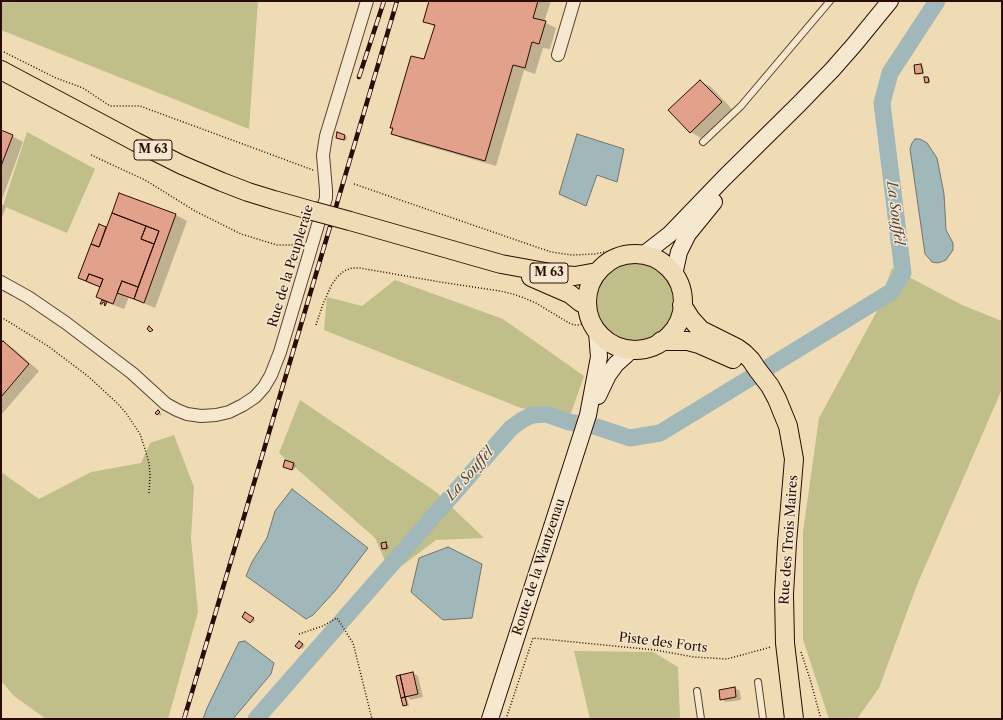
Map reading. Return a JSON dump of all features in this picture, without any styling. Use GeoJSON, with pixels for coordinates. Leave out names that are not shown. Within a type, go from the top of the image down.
{"type":"FeatureCollection","features":[{"type":"Feature","properties":{"kind":"main road"},"geometry":{"type":"LineString","coordinates":[[643,255],[670,234],[724,178],[781,123],[832,70],[890,1]]}},
{"type":"Feature","properties":{"kind":"main road","name":"M 63"},"geometry":{"type":"LineString","coordinates":[[1,70],[182,165],[248,192],[501,264],[562,275],[575,276],[597,272]]}},
{"type":"Feature","properties":{"kind":"main road"},"geometry":{"type":"LineString","coordinates":[[674,275],[679,252],[688,234],[781,123]]}},
{"type":"Feature","properties":{"kind":"main road"},"geometry":{"type":"LineString","coordinates":[[633,254],[643,255],[652,257],[661,262],[674,275],[681,290],[682,305],[676,326],[662,342],[642,349],[631,350],[618,347],[588,328],[590,320],[583,311],[591,283],[597,272],[604,265],[613,259],[623,256],[633,254]]}},
{"type":"Feature","properties":{"kind":"main road","name":"M 63"},"geometry":{"type":"LineString","coordinates":[[501,264],[570,294],[580,302],[583,311]]}},
{"type":"Feature","properties":{"kind":"main road","name":"Rue des Trois Maires"},"geometry":{"type":"LineString","coordinates":[[682,305],[691,319],[701,330],[741,351],[751,360],[756,369],[770,386],[788,426],[794,459],[784,594],[785,643],[794,719]]}},
{"type":"Feature","properties":{"kind":"main road","name":"Route de la Wantzenau"},"geometry":{"type":"LineString","coordinates":[[490,719],[586,422],[599,357],[588,328]]}},
{"type":"Feature","properties":{"kind":"main road","name":"Rue des Trois Maires"},"geometry":{"type":"LineString","coordinates":[[662,342],[688,341],[699,344],[756,369]]}},
{"type":"Feature","properties":{"kind":"main road","name":"Route de la Wantzenau"},"geometry":{"type":"LineString","coordinates":[[586,422],[608,375],[616,364],[631,350]]}},
{"type":"Feature","properties":{"kind":"street","name":"Rue de la Peupleraie"},"geometry":{"type":"LineString","coordinates":[[1,282],[17,290],[42,307],[132,373],[166,404],[177,410],[187,414],[216,416],[229,412],[255,397],[264,387],[271,375],[280,352],[326,198],[323,155],[326,136],[367,1]]}},
{"type":"Feature","properties":{"kind":"street"},"geometry":{"type":"LineString","coordinates":[[558,54],[574,1]]}},
{"type":"Feature","properties":{"kind":"lane"},"geometry":{"type":"LineString","coordinates":[[703,142],[741,106],[830,1]]}},
{"type":"Feature","properties":{"kind":"lane"},"geometry":{"type":"LineString","coordinates":[[758,682],[763,719]]}},
{"type":"Feature","properties":{"kind":"lane"},"geometry":{"type":"LineString","coordinates":[[697,691],[701,719]]}},
{"type":"Feature","properties":{"kind":"path"},"geometry":{"type":"LineString","coordinates":[[1,52],[4,52],[56,78],[83,88],[110,106],[140,106],[324,175]]}},
{"type":"Feature","properties":{"kind":"path"},"geometry":{"type":"LineString","coordinates":[[91,155],[145,180],[195,211],[241,234],[278,245],[312,245]]}},
{"type":"Feature","properties":{"kind":"path"},"geometry":{"type":"LineString","coordinates":[[354,184],[551,252],[572,255],[595,254],[609,251]]}},
{"type":"Feature","properties":{"kind":"path"},"geometry":{"type":"LineString","coordinates":[[316,325],[323,304],[337,277],[344,271],[352,268],[360,268],[513,294],[536,303],[569,323],[588,328]]}},
{"type":"Feature","properties":{"kind":"path"},"geometry":{"type":"LineString","coordinates":[[583,311],[588,328]]}},
{"type":"Feature","properties":{"kind":"path"},"geometry":{"type":"LineString","coordinates":[[1,317],[48,346],[89,377],[126,413],[140,434],[145,449],[149,463],[149,492]]}},
{"type":"Feature","properties":{"kind":"path"},"geometry":{"type":"LineString","coordinates":[[299,634],[323,626],[337,618],[353,643],[372,719]]}},
{"type":"Feature","properties":{"kind":"path","name":"Piste des Forts"},"geometry":{"type":"LineString","coordinates":[[506,719],[533,638],[655,650],[694,657],[727,659],[785,643]]}},
{"type":"Feature","properties":{"kind":"path"},"geometry":{"type":"LineString","coordinates":[[785,643],[794,645],[800,649],[821,719]]}},
{"type":"Feature","properties":{"kind":"shaded area"},"geometry":{"type":"Polygon","coordinates":[[[1,1],[258,1],[249,129],[1,30],[1,1]]]}},
{"type":"Feature","properties":{"kind":"shaded area"},"geometry":{"type":"Polygon","coordinates":[[[27,132],[95,169],[67,233],[3,206],[27,132]]]}},
{"type":"Feature","properties":{"kind":"shaded area"},"geometry":{"type":"Polygon","coordinates":[[[634,259],[650,263],[664,272],[673,286],[677,302],[673,318],[664,332],[650,341],[634,345],[618,341],[604,332],[595,318],[591,302],[595,286],[604,272],[618,263],[634,259]]]}},
{"type":"Feature","properties":{"kind":"shaded area"},"geometry":{"type":"Polygon","coordinates":[[[892,268],[962,305],[1002,321],[1002,389],[917,585],[879,688],[857,719],[829,719],[803,639],[803,532],[819,418],[876,313],[892,268]]]}},
{"type":"Feature","properties":{"kind":"shaded area"},"geometry":{"type":"Polygon","coordinates":[[[395,280],[503,319],[584,376],[570,416],[521,408],[324,330],[327,297],[362,306],[395,280]]]}},
{"type":"Feature","properties":{"kind":"shaded area"},"geometry":{"type":"Polygon","coordinates":[[[300,400],[436,492],[484,538],[436,540],[391,574],[375,538],[279,453],[300,400]]]}},
{"type":"Feature","properties":{"kind":"shaded area"},"geometry":{"type":"Polygon","coordinates":[[[174,435],[194,487],[191,538],[198,612],[168,719],[46,719],[14,696],[1,681],[1,472],[39,499],[91,472],[141,463],[150,443],[174,435]]]}},
{"type":"Feature","properties":{"kind":"shaded area"},"geometry":{"type":"Polygon","coordinates":[[[574,651],[653,652],[678,667],[680,719],[590,719],[574,651]]]}},
{"type":"Feature","properties":{"kind":"water"},"geometry":{"type":"Polygon","coordinates":[[[577,134],[624,149],[617,182],[597,175],[586,206],[559,194],[577,134]]]}},
{"type":"Feature","properties":{"kind":"water"},"geometry":{"type":"Polygon","coordinates":[[[915,139],[920,139],[927,143],[937,158],[944,194],[946,230],[953,243],[953,250],[946,260],[938,263],[932,262],[925,254],[910,149],[915,139]]]}},
{"type":"Feature","properties":{"kind":"water"},"geometry":{"type":"Polygon","coordinates":[[[292,489],[368,548],[335,591],[313,615],[306,619],[246,576],[252,562],[267,538],[275,511],[292,489]]]}},
{"type":"Feature","properties":{"kind":"water"},"geometry":{"type":"Polygon","coordinates":[[[448,547],[482,564],[472,618],[443,620],[411,592],[419,558],[448,547]]]}},
{"type":"Feature","properties":{"kind":"water"},"geometry":{"type":"Polygon","coordinates":[[[245,641],[274,663],[271,674],[233,719],[203,719],[239,642],[245,641]]]}},
{"type":"Feature","properties":{"kind":"building"},"geometry":{"type":"Polygon","coordinates":[[[429,1],[538,1],[533,18],[546,21],[539,44],[532,42],[525,68],[513,65],[485,161],[391,134],[393,128],[390,128],[411,56],[424,59],[435,25],[423,22],[429,1]]]}},
{"type":"Feature","properties":{"kind":"building"},"geometry":{"type":"Polygon","coordinates":[[[921,64],[923,73],[915,74],[914,65],[921,64]]]}},
{"type":"Feature","properties":{"kind":"building"},"geometry":{"type":"Polygon","coordinates":[[[924,77],[928,77],[929,82],[925,83],[924,77]]]}},
{"type":"Feature","properties":{"kind":"building"},"geometry":{"type":"Polygon","coordinates":[[[700,80],[722,102],[690,133],[668,110],[700,80]]]}},
{"type":"Feature","properties":{"kind":"building"},"geometry":{"type":"Polygon","coordinates":[[[1,130],[13,135],[1,166],[1,130]]]}},
{"type":"Feature","properties":{"kind":"building"},"geometry":{"type":"Polygon","coordinates":[[[337,132],[345,135],[344,140],[336,138],[337,132]]]}},
{"type":"Feature","properties":{"kind":"building"},"geometry":{"type":"Polygon","coordinates":[[[119,193],[176,214],[144,303],[134,299],[159,231],[112,213],[119,193]]]}},
{"type":"Feature","properties":{"kind":"building"},"geometry":{"type":"Polygon","coordinates":[[[112,213],[146,226],[141,239],[154,244],[138,287],[122,281],[113,304],[96,297],[103,279],[89,274],[86,281],[78,278],[91,244],[99,247],[112,213]]]}},
{"type":"Feature","properties":{"kind":"building"},"geometry":{"type":"Polygon","coordinates":[[[99,224],[106,227],[99,247],[91,244],[99,224]]]}},
{"type":"Feature","properties":{"kind":"building"},"geometry":{"type":"Polygon","coordinates":[[[146,226],[159,231],[154,244],[141,239],[146,226]]]}},
{"type":"Feature","properties":{"kind":"building"},"geometry":{"type":"Polygon","coordinates":[[[89,274],[103,279],[100,287],[86,281],[89,274]]]}},
{"type":"Feature","properties":{"kind":"building"},"geometry":{"type":"Polygon","coordinates":[[[122,281],[138,287],[134,299],[117,293],[122,281]]]}},
{"type":"Feature","properties":{"kind":"building"},"geometry":{"type":"Polygon","coordinates":[[[102,300],[107,302],[105,306],[105,303],[103,302],[100,304],[102,300]]]}},
{"type":"Feature","properties":{"kind":"building"},"geometry":{"type":"Polygon","coordinates":[[[149,326],[153,330],[150,332],[147,329],[149,326]]]}},
{"type":"Feature","properties":{"kind":"building"},"geometry":{"type":"Polygon","coordinates":[[[3,341],[29,364],[1,397],[1,343],[3,341]]]}},
{"type":"Feature","properties":{"kind":"building"},"geometry":{"type":"Polygon","coordinates":[[[158,410],[160,412],[157,415],[155,413],[158,410]]]}},
{"type":"Feature","properties":{"kind":"building"},"geometry":{"type":"Polygon","coordinates":[[[285,460],[294,463],[292,470],[283,467],[285,460]]]}},
{"type":"Feature","properties":{"kind":"building"},"geometry":{"type":"Polygon","coordinates":[[[386,542],[387,548],[382,549],[381,543],[386,542]]]}},
{"type":"Feature","properties":{"kind":"building"},"geometry":{"type":"Polygon","coordinates":[[[245,612],[254,618],[250,623],[242,617],[245,612]]]}},
{"type":"Feature","properties":{"kind":"building"},"geometry":{"type":"Polygon","coordinates":[[[299,641],[303,644],[299,649],[295,646],[299,641]]]}},
{"type":"Feature","properties":{"kind":"building"},"geometry":{"type":"Polygon","coordinates":[[[413,672],[418,694],[405,697],[400,675],[413,672]]]}},
{"type":"Feature","properties":{"kind":"building"},"geometry":{"type":"Polygon","coordinates":[[[400,675],[405,697],[401,698],[396,676],[400,675]]]}},
{"type":"Feature","properties":{"kind":"building"},"geometry":{"type":"Polygon","coordinates":[[[735,687],[736,697],[720,700],[719,690],[735,687]]]}},
{"type":"Feature","properties":{"kind":"building"},"geometry":{"type":"Polygon","coordinates":[[[405,697],[407,705],[403,706],[401,698],[405,697]]]}},
{"type":"Feature","properties":{"kind":"waterway","name":"La Souffel"},"geometry":{"type":"LineString","coordinates":[[767,368],[891,292],[903,273],[882,103],[890,73],[937,1]]}},
{"type":"Feature","properties":{"kind":"waterway","name":"La Souffel"},"geometry":{"type":"LineString","coordinates":[[256,719],[511,428],[522,420],[532,415],[546,414],[569,422],[597,427],[630,438],[660,433],[752,377]]}},
{"type":"Feature","properties":{"kind":"railway"},"geometry":{"type":"LineString","coordinates":[[359,77],[384,1]]}},
{"type":"Feature","properties":{"kind":"railway"},"geometry":{"type":"LineString","coordinates":[[184,719],[397,1]]}}]}
